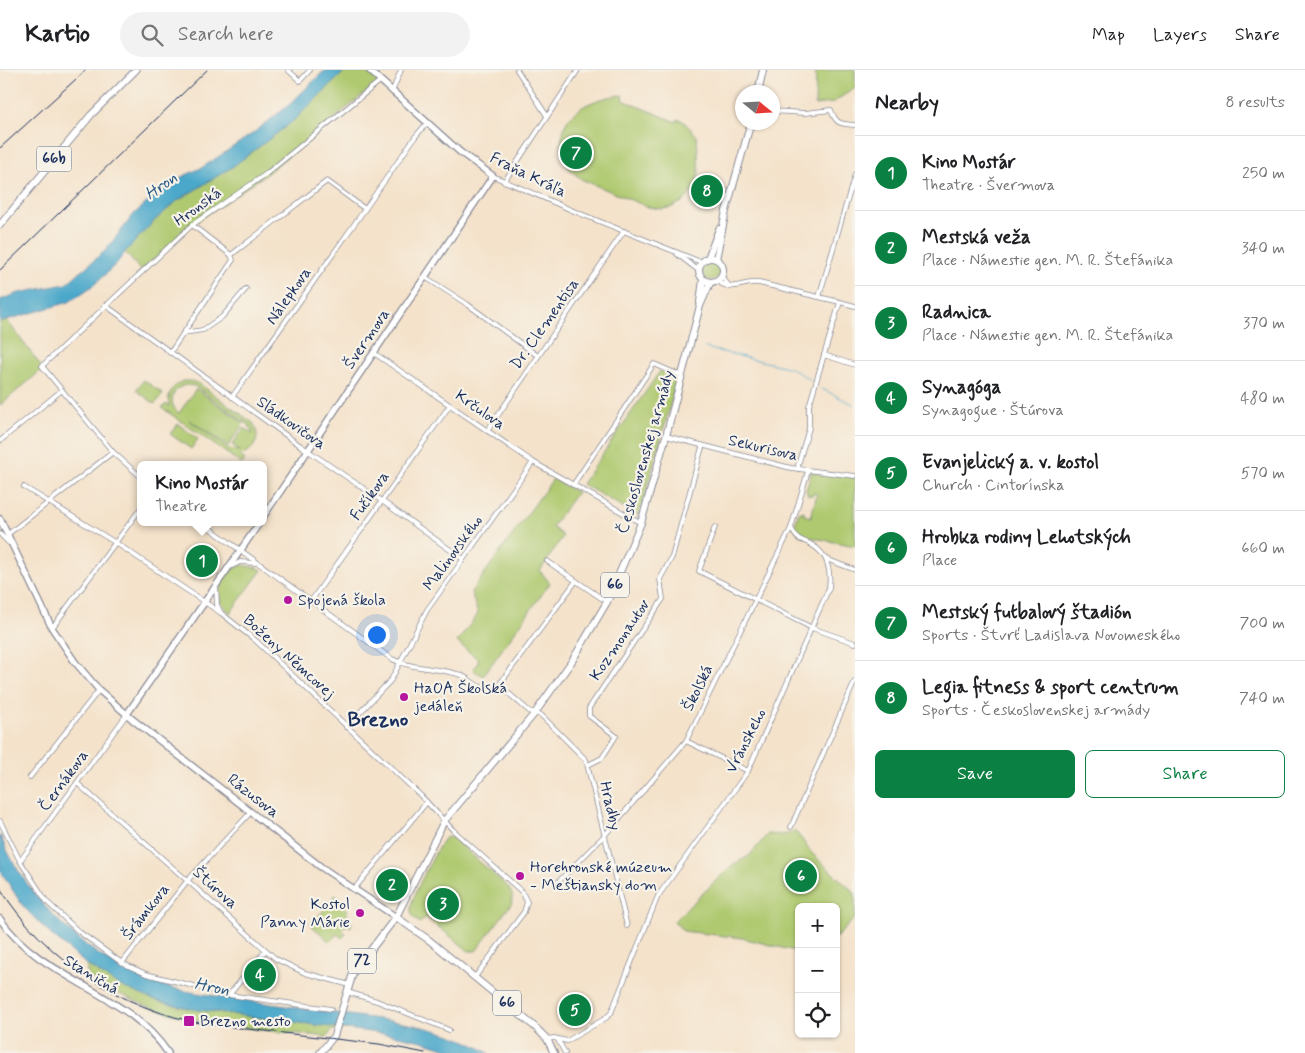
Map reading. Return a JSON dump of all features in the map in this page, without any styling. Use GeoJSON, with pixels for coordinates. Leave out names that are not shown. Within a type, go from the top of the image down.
{"type":"FeatureCollection","features":[{"type":"Feature","properties":{"kind":"main road","name":"66b"},"geometry":{"type":"LineString","coordinates":[[0,225],[91,116],[136,70]]}},
{"type":"Feature","properties":{"kind":"main road"},"geometry":{"type":"LineString","coordinates":[[760,85],[763,70]]}},
{"type":"Feature","properties":{"kind":"main road"},"geometry":{"type":"LineString","coordinates":[[712,259],[748,130]]}},
{"type":"Feature","properties":{"kind":"main road"},"geometry":{"type":"LineString","coordinates":[[712,259],[722,266],[716,280],[703,280],[698,270],[701,262],[712,259]]}},
{"type":"Feature","properties":{"kind":"main road","name":"Československej armády"},"geometry":{"type":"LineString","coordinates":[[444,821],[534,713],[572,661],[607,602],[641,523],[700,306],[703,280]]}},
{"type":"Feature","properties":{"kind":"main road","name":"Československej armády"},"geometry":{"type":"LineString","coordinates":[[700,306],[716,280]]}},
{"type":"Feature","properties":{"kind":"main road","name":"66"},"geometry":{"type":"LineString","coordinates":[[444,821],[396,918],[429,940],[475,977],[547,1039],[554,1053]]}},
{"type":"Feature","properties":{"kind":"main road","name":"72"},"geometry":{"type":"LineString","coordinates":[[320,1053],[336,1031],[353,973],[396,918]]}},
{"type":"Feature","properties":{"kind":"street"},"geometry":{"type":"LineString","coordinates":[[288,70],[300,80],[310,70]]}},
{"type":"Feature","properties":{"kind":"street","name":"Fraňa Kráľa"},"geometry":{"type":"LineString","coordinates":[[369,70],[460,152],[492,176],[701,262]]}},
{"type":"Feature","properties":{"kind":"street"},"geometry":{"type":"LineString","coordinates":[[392,92],[401,70]]}},
{"type":"Feature","properties":{"kind":"street"},"geometry":{"type":"LineString","coordinates":[[517,70],[547,116]]}},
{"type":"Feature","properties":{"kind":"street"},"geometry":{"type":"LineString","coordinates":[[504,182],[578,70]]}},
{"type":"Feature","properties":{"kind":"street","name":"Hronská"},"geometry":{"type":"LineString","coordinates":[[62,390],[42,366],[192,225],[266,174],[380,81]]}},
{"type":"Feature","properties":{"kind":"street"},"geometry":{"type":"LineString","coordinates":[[780,111],[805,113],[831,110],[836,121],[855,126]]}},
{"type":"Feature","properties":{"kind":"street","name":"Nálepkova"},"geometry":{"type":"LineString","coordinates":[[232,397],[415,137],[427,123]]}},
{"type":"Feature","properties":{"kind":"street"},"geometry":{"type":"LineString","coordinates":[[820,297],[853,191],[855,174]]}},
{"type":"Feature","properties":{"kind":"street","name":"Švermova"},"geometry":{"type":"LineString","coordinates":[[267,511],[492,176]]}},
{"type":"Feature","properties":{"kind":"street"},"geometry":{"type":"LineString","coordinates":[[231,255],[326,181],[366,209]]}},
{"type":"Feature","properties":{"kind":"street"},"geometry":{"type":"LineString","coordinates":[[170,353],[233,260],[231,255],[192,225]]}},
{"type":"Feature","properties":{"kind":"street","name":"Dr. Clementisa"},"geometry":{"type":"LineString","coordinates":[[487,431],[624,231]]}},
{"type":"Feature","properties":{"kind":"street","name":"Fraňa Kráľa"},"geometry":{"type":"LineString","coordinates":[[674,251],[698,270]]}},
{"type":"Feature","properties":{"kind":"street"},"geometry":{"type":"LineString","coordinates":[[425,277],[467,304],[538,356]]}},
{"type":"Feature","properties":{"kind":"street"},"geometry":{"type":"LineString","coordinates":[[716,280],[734,288],[750,283],[759,283],[855,306]]}},
{"type":"Feature","properties":{"kind":"street"},"geometry":{"type":"LineString","coordinates":[[183,333],[203,330],[222,317],[246,288]]}},
{"type":"Feature","properties":{"kind":"street"},"geometry":{"type":"LineString","coordinates":[[799,470],[798,465],[809,428],[809,406],[840,302]]}},
{"type":"Feature","properties":{"kind":"street","name":"Sládkovičova"},"geometry":{"type":"LineString","coordinates":[[106,305],[170,353],[463,559]]}},
{"type":"Feature","properties":{"kind":"street","name":"Krčulova"},"geometry":{"type":"LineString","coordinates":[[374,352],[533,462],[641,523]]}},
{"type":"Feature","properties":{"kind":"street"},"geometry":{"type":"LineString","coordinates":[[824,355],[855,365]]}},
{"type":"Feature","properties":{"kind":"street"},"geometry":{"type":"LineString","coordinates":[[573,485],[654,364],[682,376]]}},
{"type":"Feature","properties":{"kind":"street"},"geometry":{"type":"LineString","coordinates":[[0,441],[62,390],[113,452],[137,473]]}},
{"type":"Feature","properties":{"kind":"street","name":"Fučíkova"},"geometry":{"type":"LineString","coordinates":[[311,601],[450,405]]}},
{"type":"Feature","properties":{"kind":"street","name":"Sekurisova"},"geometry":{"type":"LineString","coordinates":[[666,436],[799,470],[855,476]]}},
{"type":"Feature","properties":{"kind":"street","name":"Kozmonautov"},"geometry":{"type":"LineString","coordinates":[[588,765],[602,758],[616,736],[589,716],[589,708],[662,599],[660,579],[672,556],[702,446]]}},
{"type":"Feature","properties":{"kind":"street"},"geometry":{"type":"LineString","coordinates":[[8,534],[113,452]]}},
{"type":"Feature","properties":{"kind":"street","name":"Malinovského"},"geometry":{"type":"LineString","coordinates":[[346,727],[387,685],[422,619],[533,462]]}},
{"type":"Feature","properties":{"kind":"street","name":"Školská"},"geometry":{"type":"LineString","coordinates":[[557,883],[605,835],[686,741],[791,528],[808,471]]}},
{"type":"Feature","properties":{"kind":"street","name":"Boženy Němcovej"},"geometry":{"type":"LineString","coordinates":[[24,487],[116,543],[221,613],[276,658],[444,821],[522,892],[527,902],[524,912],[475,977]]}},
{"type":"Feature","properties":{"kind":"street"},"geometry":{"type":"LineString","coordinates":[[52,628],[137,514]]}},
{"type":"Feature","properties":{"kind":"street","name":"Rázusova"},"geometry":{"type":"LineString","coordinates":[[0,519],[52,628],[75,662],[99,690],[321,866],[396,918]]}},
{"type":"Feature","properties":{"kind":"street"},"geometry":{"type":"LineString","coordinates":[[207,526],[362,638],[400,663],[460,675],[478,686],[488,689],[499,685],[576,580]]}},
{"type":"Feature","properties":{"kind":"street"},"geometry":{"type":"LineString","coordinates":[[127,714],[257,526]]}},
{"type":"Feature","properties":{"kind":"street"},"geometry":{"type":"LineString","coordinates":[[715,527],[699,572],[812,628],[855,643]]}},
{"type":"Feature","properties":{"kind":"street"},"geometry":{"type":"LineString","coordinates":[[791,528],[798,538],[813,545],[826,559],[855,570]]}},
{"type":"Feature","properties":{"kind":"street","name":"Rázusova"},"geometry":{"type":"LineString","coordinates":[[0,534],[12,545]]}},
{"type":"Feature","properties":{"kind":"street","name":"Vránskeho"},"geometry":{"type":"LineString","coordinates":[[558,1040],[567,1041],[609,1016],[658,896],[748,771],[829,588],[830,578],[826,559]]}},
{"type":"Feature","properties":{"kind":"street"},"geometry":{"type":"LineString","coordinates":[[228,568],[240,562],[249,561],[261,565]]}},
{"type":"Feature","properties":{"kind":"street"},"geometry":{"type":"LineString","coordinates":[[547,561],[607,602]]}},
{"type":"Feature","properties":{"kind":"street","name":"Boženy Němcovej"},"geometry":{"type":"LineString","coordinates":[[216,585],[217,605],[221,613]]}},
{"type":"Feature","properties":{"kind":"street"},"geometry":{"type":"LineString","coordinates":[[791,827],[855,681]]}},
{"type":"Feature","properties":{"kind":"street","name":"Hradby"},"geometry":{"type":"LineString","coordinates":[[499,685],[529,711],[541,715],[586,760],[627,926]]}},
{"type":"Feature","properties":{"kind":"street"},"geometry":{"type":"LineString","coordinates":[[30,777],[99,690]]}},
{"type":"Feature","properties":{"kind":"street","name":"Černákova"},"geometry":{"type":"LineString","coordinates":[[20,861],[127,714]]}},
{"type":"Feature","properties":{"kind":"street"},"geometry":{"type":"LineString","coordinates":[[686,741],[748,771]]}},
{"type":"Feature","properties":{"kind":"street","name":"Štúrova"},"geometry":{"type":"LineString","coordinates":[[78,783],[276,959],[297,970],[350,985]]}},
{"type":"Feature","properties":{"kind":"street"},"geometry":{"type":"LineString","coordinates":[[354,890],[426,802]]}},
{"type":"Feature","properties":{"kind":"street","name":"Šrámkova"},"geometry":{"type":"LineString","coordinates":[[122,963],[188,880],[251,812]]}},
{"type":"Feature","properties":{"kind":"street"},"geometry":{"type":"LineString","coordinates":[[0,821],[20,861],[47,902],[78,931],[122,963],[146,974],[229,995],[331,1009]]}},
{"type":"Feature","properties":{"kind":"street","name":"Staničná"},"geometry":{"type":"LineString","coordinates":[[0,919],[19,942],[35,956],[120,1008],[143,1025],[168,1053]]}},
{"type":"Feature","properties":{"kind":"street"},"geometry":{"type":"LineString","coordinates":[[229,995],[266,950]]}},
{"type":"Feature","properties":{"kind":"street"},"geometry":{"type":"LineString","coordinates":[[347,992],[377,1001],[449,1030]]}},
{"type":"Feature","properties":{"kind":"street"},"geometry":{"type":"LineString","coordinates":[[547,1039],[554,1038],[558,1040],[566,1053]]}},
{"type":"Feature","properties":{"kind":"green space"},"geometry":{"type":"Polygon","coordinates":[[[346,70],[369,70],[380,81],[266,174],[192,225],[141,271],[125,252],[155,220],[177,201],[232,167],[292,122],[346,70]]]}},
{"type":"Feature","properties":{"kind":"green space"},"geometry":{"type":"Polygon","coordinates":[[[816,70],[855,70],[855,88],[832,103],[815,105],[816,70]]]}},
{"type":"Feature","properties":{"kind":"green space"},"geometry":{"type":"Polygon","coordinates":[[[621,95],[624,97],[623,100],[676,122],[678,119],[683,121],[697,136],[699,172],[695,188],[684,201],[670,208],[648,207],[583,180],[568,167],[562,146],[563,133],[567,121],[576,111],[588,104],[621,95]]]}},
{"type":"Feature","properties":{"kind":"green space"},"geometry":{"type":"Polygon","coordinates":[[[711,262],[717,265],[720,271],[717,277],[711,280],[705,277],[702,271],[705,265],[711,262]]]}},
{"type":"Feature","properties":{"kind":"green space"},"geometry":{"type":"Polygon","coordinates":[[[6,319],[43,369],[0,405],[0,322],[6,319]]]}},
{"type":"Feature","properties":{"kind":"green space"},"geometry":{"type":"Polygon","coordinates":[[[660,371],[678,378],[639,516],[582,484],[660,371]]]}},
{"type":"Feature","properties":{"kind":"green space"},"geometry":{"type":"Polygon","coordinates":[[[144,380],[163,394],[155,404],[136,390],[144,380]]]}},
{"type":"Feature","properties":{"kind":"green space"},"geometry":{"type":"Polygon","coordinates":[[[183,381],[198,383],[253,423],[256,428],[257,438],[249,451],[239,455],[244,461],[238,461],[162,408],[166,404],[169,406],[170,394],[173,388],[183,381]],[[186,385],[177,389],[174,393],[173,405],[179,413],[196,389],[244,423],[228,446],[189,420],[229,449],[241,451],[232,445],[244,428],[253,434],[249,425],[195,386],[186,385]]]}},
{"type":"Feature","properties":{"kind":"green space"},"geometry":{"type":"Polygon","coordinates":[[[178,424],[198,439],[191,449],[170,434],[178,424]]]}},
{"type":"Feature","properties":{"kind":"green space"},"geometry":{"type":"Polygon","coordinates":[[[812,471],[855,477],[855,546],[799,535],[794,527],[799,513],[804,511],[804,515],[811,517],[817,494],[808,495],[806,490],[812,471]]]}},
{"type":"Feature","properties":{"kind":"green space"},"geometry":{"type":"Polygon","coordinates":[[[553,479],[577,492],[552,527],[563,536],[540,571],[550,583],[483,676],[473,670],[479,660],[457,642],[478,614],[471,592],[553,479]]]}},
{"type":"Feature","properties":{"kind":"green space"},"geometry":{"type":"Polygon","coordinates":[[[243,565],[262,570],[230,613],[220,602],[221,584],[231,570],[243,565]]]}},
{"type":"Feature","properties":{"kind":"green space"},"geometry":{"type":"Polygon","coordinates":[[[794,831],[799,835],[816,857],[855,893],[855,918],[840,934],[840,903],[795,903],[795,951],[742,938],[683,931],[674,921],[725,872],[749,856],[768,834],[783,835],[794,831]]]}},
{"type":"Feature","properties":{"kind":"green space"},"geometry":{"type":"Polygon","coordinates":[[[447,837],[453,838],[508,887],[512,894],[512,903],[476,951],[469,951],[426,917],[420,923],[411,912],[412,901],[419,884],[442,841],[447,837]]]}},
{"type":"Feature","properties":{"kind":"green space"},"geometry":{"type":"Polygon","coordinates":[[[335,895],[347,904],[344,907],[348,910],[346,917],[352,922],[351,927],[347,925],[342,930],[346,934],[342,938],[337,934],[330,942],[310,924],[325,909],[335,895]]]}},
{"type":"Feature","properties":{"kind":"green space"},"geometry":{"type":"Polygon","coordinates":[[[87,965],[119,985],[154,1000],[192,1009],[349,1029],[332,1030],[327,1037],[205,1022],[158,1010],[135,1001],[87,976],[87,965]]]}},
{"type":"Feature","properties":{"kind":"water"},"geometry":{"type":"Polygon","coordinates":[[[325,70],[346,70],[292,122],[232,167],[177,201],[155,220],[117,263],[94,285],[69,302],[0,322],[0,300],[19,293],[66,284],[106,250],[134,214],[171,182],[203,167],[252,134],[290,104],[325,70]]]}},
{"type":"Feature","properties":{"kind":"water"},"geometry":{"type":"Polygon","coordinates":[[[0,835],[26,882],[64,926],[85,945],[133,974],[158,984],[196,993],[424,1027],[473,1044],[489,1053],[460,1053],[422,1041],[393,1035],[192,1009],[154,1000],[118,985],[87,965],[48,932],[22,905],[0,870],[0,835]]]}},
{"type":"Feature","properties":{"kind":"waterway"},"geometry":{"type":"LineString","coordinates":[[705,348],[791,368],[812,381]]}},
{"type":"Feature","properties":{"kind":"waterway"},"geometry":{"type":"LineString","coordinates":[[822,389],[855,405]]}},
{"type":"Feature","properties":{"kind":"railway"},"geometry":{"type":"LineString","coordinates":[[0,148],[86,70]]}},
{"type":"Feature","properties":{"kind":"railway"},"geometry":{"type":"LineString","coordinates":[[0,270],[207,70]]}},
{"type":"Feature","properties":{"kind":"railway"},"geometry":{"type":"LineString","coordinates":[[0,888],[18,914],[39,938],[62,959],[115,993],[144,1007],[174,1017],[205,1024],[379,1044],[425,1053]]}},
{"type":"Feature","properties":{"kind":"place","name":"Mestský futbalový štadión"},"geometry":{"type":"Point","coordinates":[576,153]}},
{"type":"Feature","properties":{"kind":"place","name":"Legia fitness & sport centrum"},"geometry":{"type":"Point","coordinates":[707,191]}},
{"type":"Feature","properties":{"kind":"place","name":"Kino Mostár"},"geometry":{"type":"Point","coordinates":[202,561]}},
{"type":"Feature","properties":{"kind":"place","name":"Spojená škola"},"geometry":{"type":"Point","coordinates":[288,600]}},
{"type":"Feature","properties":{"kind":"place","name":"HaOA Školská jedáleň"},"geometry":{"type":"Point","coordinates":[404,697]}},
{"type":"Feature","properties":{"kind":"place","name":"Horehronské múzeum - Meštiansky dom"},"geometry":{"type":"Point","coordinates":[520,876]}},
{"type":"Feature","properties":{"kind":"place","name":"Hrobka rodiny Lehotských"},"geometry":{"type":"Point","coordinates":[801,876]}},
{"type":"Feature","properties":{"kind":"place","name":"Mestská veža"},"geometry":{"type":"Point","coordinates":[392,885]}},
{"type":"Feature","properties":{"kind":"place","name":"Radnica"},"geometry":{"type":"Point","coordinates":[443,904]}},
{"type":"Feature","properties":{"kind":"place","name":"Kostol Panny Márie"},"geometry":{"type":"Point","coordinates":[360,913]}},
{"type":"Feature","properties":{"kind":"place","name":"Synagóga"},"geometry":{"type":"Point","coordinates":[260,975]}},
{"type":"Feature","properties":{"kind":"place","name":"Evanjelický a. v. kostol"},"geometry":{"type":"Point","coordinates":[575,1010]}},
{"type":"Feature","properties":{"kind":"place","name":"Brezno mesto"},"geometry":{"type":"Point","coordinates":[189,1021]}},
{"type":"Feature","properties":{"kind":"district","name":"Brezno"},"geometry":{"type":"Point","coordinates":[378,720]}},
{"type":"Feature","properties":{"kind":"water label","name":"Hron"},"geometry":{"type":"Point","coordinates":[161,186]}},
{"type":"Feature","properties":{"kind":"water label","name":"Hron"},"geometry":{"type":"Point","coordinates":[212,987]}}]}
